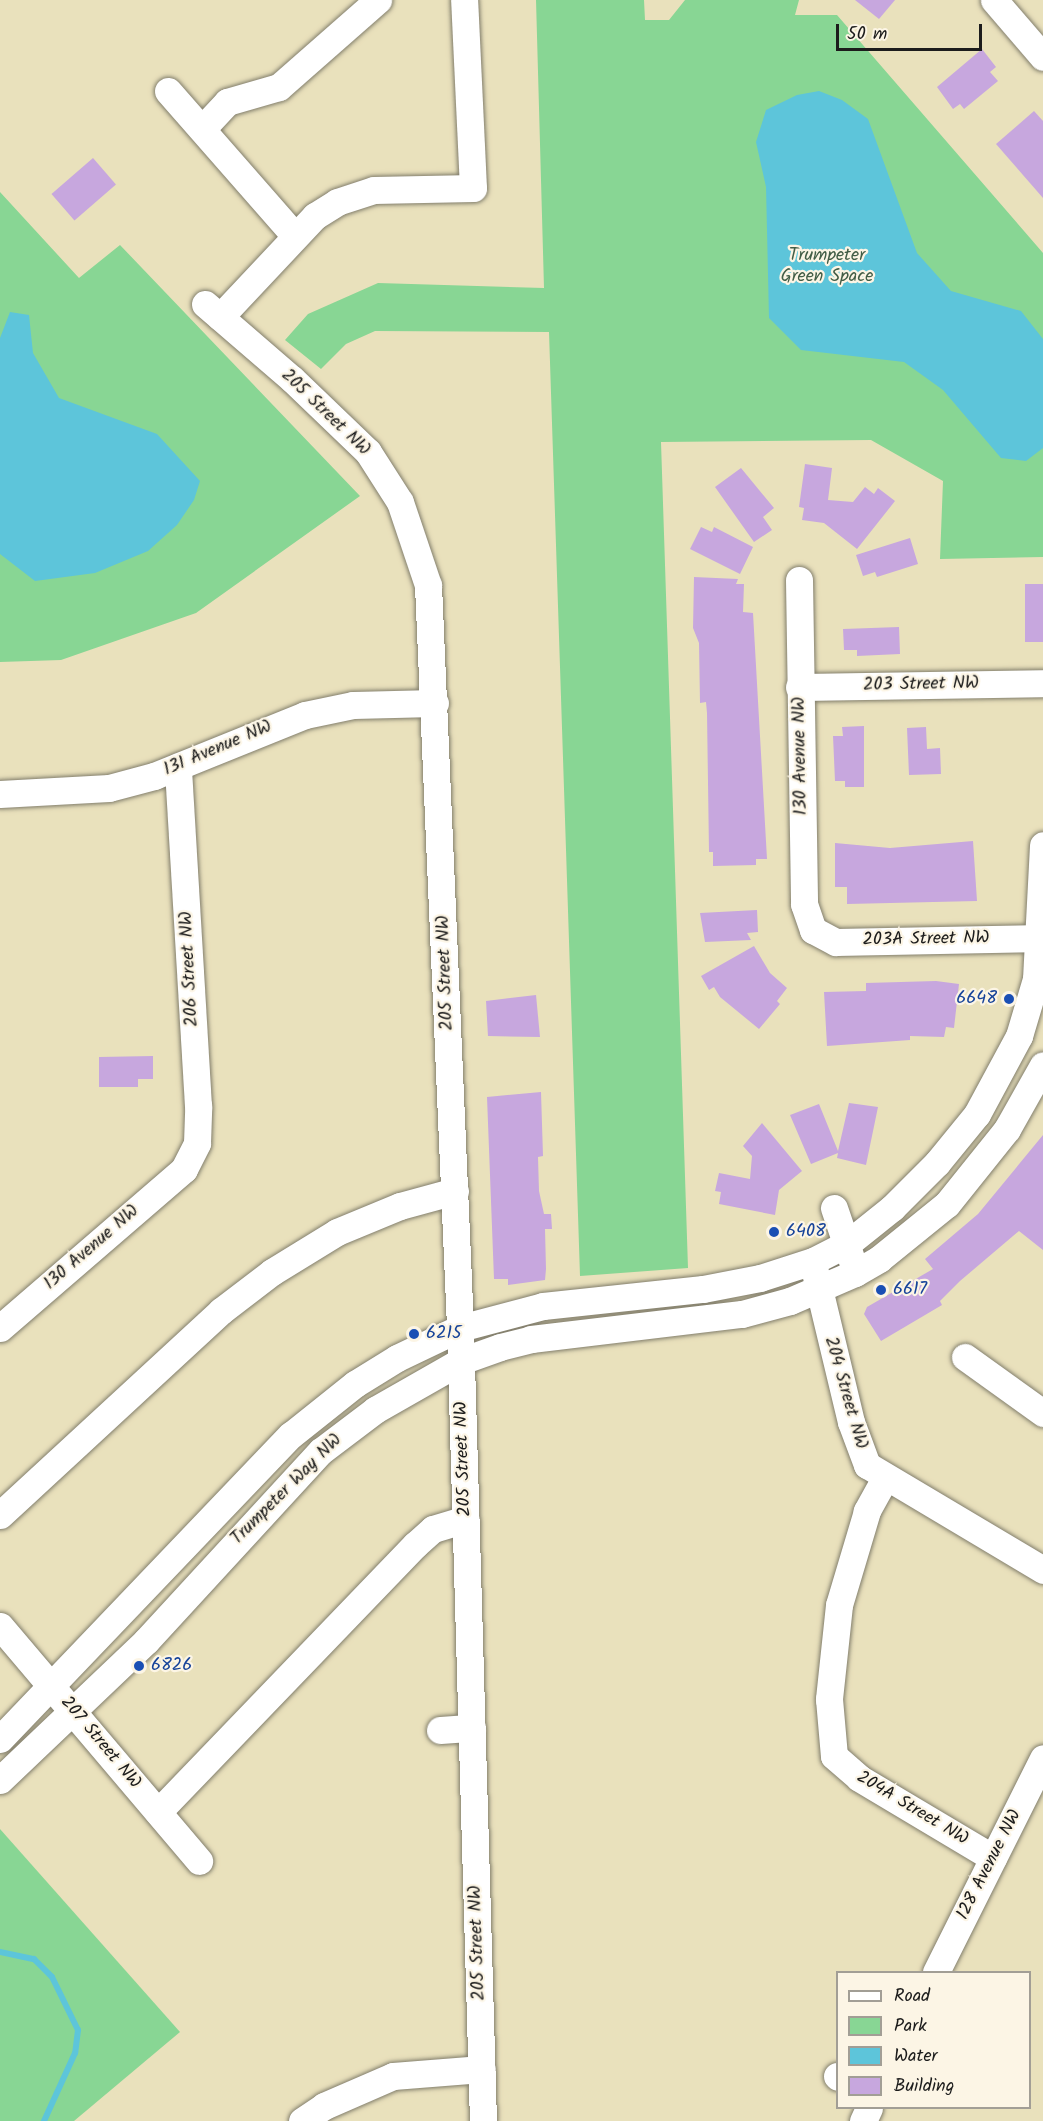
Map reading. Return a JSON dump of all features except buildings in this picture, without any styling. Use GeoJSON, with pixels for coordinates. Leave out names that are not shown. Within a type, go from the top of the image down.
{"type":"FeatureCollection","features":[{"type":"Feature","properties":{"kind":"street"},"geometry":{"type":"LineString","coordinates":[[202,129],[227,102],[279,87],[378,0]]}},
{"type":"Feature","properties":{"kind":"street"},"geometry":{"type":"LineString","coordinates":[[168,91],[295,236],[315,216],[356,194],[382,189],[473,188],[464,0]]}},
{"type":"Feature","properties":{"kind":"street"},"geometry":{"type":"LineString","coordinates":[[994,0],[1043,57]]}},
{"type":"Feature","properties":{"kind":"street","name":"205 Street NW"},"geometry":{"type":"LineString","coordinates":[[295,236],[213,311],[345,427],[368,452],[400,502],[428,585],[435,703],[460,1328],[483,2121]]}},
{"type":"Feature","properties":{"kind":"street","name":"130 Avenue NW"},"geometry":{"type":"LineString","coordinates":[[799,580],[804,904],[813,930]]}},
{"type":"Feature","properties":{"kind":"street","name":"203 Street NW"},"geometry":{"type":"LineString","coordinates":[[800,687],[1043,683]]}},
{"type":"Feature","properties":{"kind":"street","name":"131 Avenue NW"},"geometry":{"type":"LineString","coordinates":[[0,794],[108,788],[178,767],[305,715],[353,705],[435,703]]}},
{"type":"Feature","properties":{"kind":"street","name":"206 Street NW"},"geometry":{"type":"LineString","coordinates":[[178,767],[198,1106],[197,1143],[184,1169]]}},
{"type":"Feature","properties":{"kind":"street","name":"Trumpeter Way NW"},"geometry":{"type":"LineString","coordinates":[[0,1739],[291,1435],[355,1384],[397,1358],[460,1328],[543,1306],[726,1285],[813,1261],[847,1244],[892,1208],[937,1164],[977,1114],[1019,1036],[1036,979],[1040,938],[1043,845]]}},
{"type":"Feature","properties":{"kind":"street","name":"203A Street NW"},"geometry":{"type":"LineString","coordinates":[[813,930],[836,942],[1040,938]]}},
{"type":"Feature","properties":{"kind":"street","name":"Trumpeter Way NW"},"geometry":{"type":"LineString","coordinates":[[0,1780],[146,1641],[321,1451],[375,1410],[461,1361],[531,1339],[742,1314],[817,1290],[855,1273],[879,1259],[947,1204],[1006,1129],[1043,1065]]}},
{"type":"Feature","properties":{"kind":"street","name":"130 Avenue NW"},"geometry":{"type":"LineString","coordinates":[[0,1328],[184,1169]]}},
{"type":"Feature","properties":{"kind":"street"},"geometry":{"type":"LineString","coordinates":[[0,1515],[221,1311],[272,1272],[337,1232],[400,1206],[455,1191]]}},
{"type":"Feature","properties":{"kind":"street"},"geometry":{"type":"LineString","coordinates":[[834,1208],[855,1273]]}},
{"type":"Feature","properties":{"kind":"street","name":"204 Street NW"},"geometry":{"type":"LineString","coordinates":[[813,1261],[817,1290],[860,1448],[867,1465],[885,1478],[1043,1570]]}},
{"type":"Feature","properties":{"kind":"street"},"geometry":{"type":"LineString","coordinates":[[965,1357],[1043,1413]]}},
{"type":"Feature","properties":{"kind":"street","name":"204A Street NW"},"geometry":{"type":"LineString","coordinates":[[885,1478],[867,1511],[839,1605],[829,1699],[834,1756],[859,1778],[993,1858]]}},
{"type":"Feature","properties":{"kind":"street"},"geometry":{"type":"LineString","coordinates":[[158,1812],[415,1545],[434,1529],[466,1519]]}},
{"type":"Feature","properties":{"kind":"street","name":"207 Street NW"},"geometry":{"type":"LineString","coordinates":[[0,1626],[75,1711],[199,1861]]}},
{"type":"Feature","properties":{"kind":"street"},"geometry":{"type":"LineString","coordinates":[[440,1730],[472,1728]]}},
{"type":"Feature","properties":{"kind":"street","name":"128 Avenue NW"},"geometry":{"type":"LineString","coordinates":[[936,1971],[1043,1758]]}},
{"type":"Feature","properties":{"kind":"street"},"geometry":{"type":"LineString","coordinates":[[302,2121],[324,2106],[393,2076],[482,2069]]}},
{"type":"Feature","properties":{"kind":"green space","name":"Trumpeter Green Space"},"geometry":{"type":"Polygon","coordinates":[[[536,0],[644,0],[645,20],[669,20],[685,0],[799,0],[795,15],[837,15],[1043,253],[1043,557],[940,559],[943,481],[871,440],[661,442],[688,1268],[580,1276],[549,332],[375,331],[346,344],[321,369],[285,340],[308,314],[378,283],[544,288],[536,0]]]}},
{"type":"Feature","properties":{"kind":"green space"},"geometry":{"type":"Polygon","coordinates":[[[0,192],[79,278],[120,245],[360,496],[196,613],[61,660],[0,662],[0,192]]]}},
{"type":"Feature","properties":{"kind":"green space"},"geometry":{"type":"Polygon","coordinates":[[[0,1829],[180,2032],[74,2121],[0,2121],[0,1829]]]}},
{"type":"Feature","properties":{"kind":"water"},"geometry":{"type":"Polygon","coordinates":[[[819,91],[842,100],[868,119],[917,253],[951,291],[1021,311],[1043,339],[1043,448],[1026,461],[1001,458],[943,390],[904,362],[801,350],[769,318],[766,187],[756,142],[766,110],[797,95],[819,91]]]}},
{"type":"Feature","properties":{"kind":"water"},"geometry":{"type":"Polygon","coordinates":[[[10,312],[29,315],[33,353],[59,398],[157,434],[200,481],[194,500],[177,525],[148,551],[95,573],[35,581],[0,554],[0,338],[10,312]]]}},
{"type":"Feature","properties":{"kind":"waterway"},"geometry":{"type":"LineString","coordinates":[[0,1952],[34,1959],[52,1977],[78,2030],[75,2053],[44,2121]]}},
{"type":"Feature","properties":{"kind":"place","name":"6648"},"geometry":{"type":"Point","coordinates":[1009,999]}},
{"type":"Feature","properties":{"kind":"place","name":"6408"},"geometry":{"type":"Point","coordinates":[774,1232]}},
{"type":"Feature","properties":{"kind":"place","name":"6617"},"geometry":{"type":"Point","coordinates":[881,1290]}},
{"type":"Feature","properties":{"kind":"place","name":"6215"},"geometry":{"type":"Point","coordinates":[414,1334]}},
{"type":"Feature","properties":{"kind":"place","name":"6826"},"geometry":{"type":"Point","coordinates":[139,1666]}}]}
